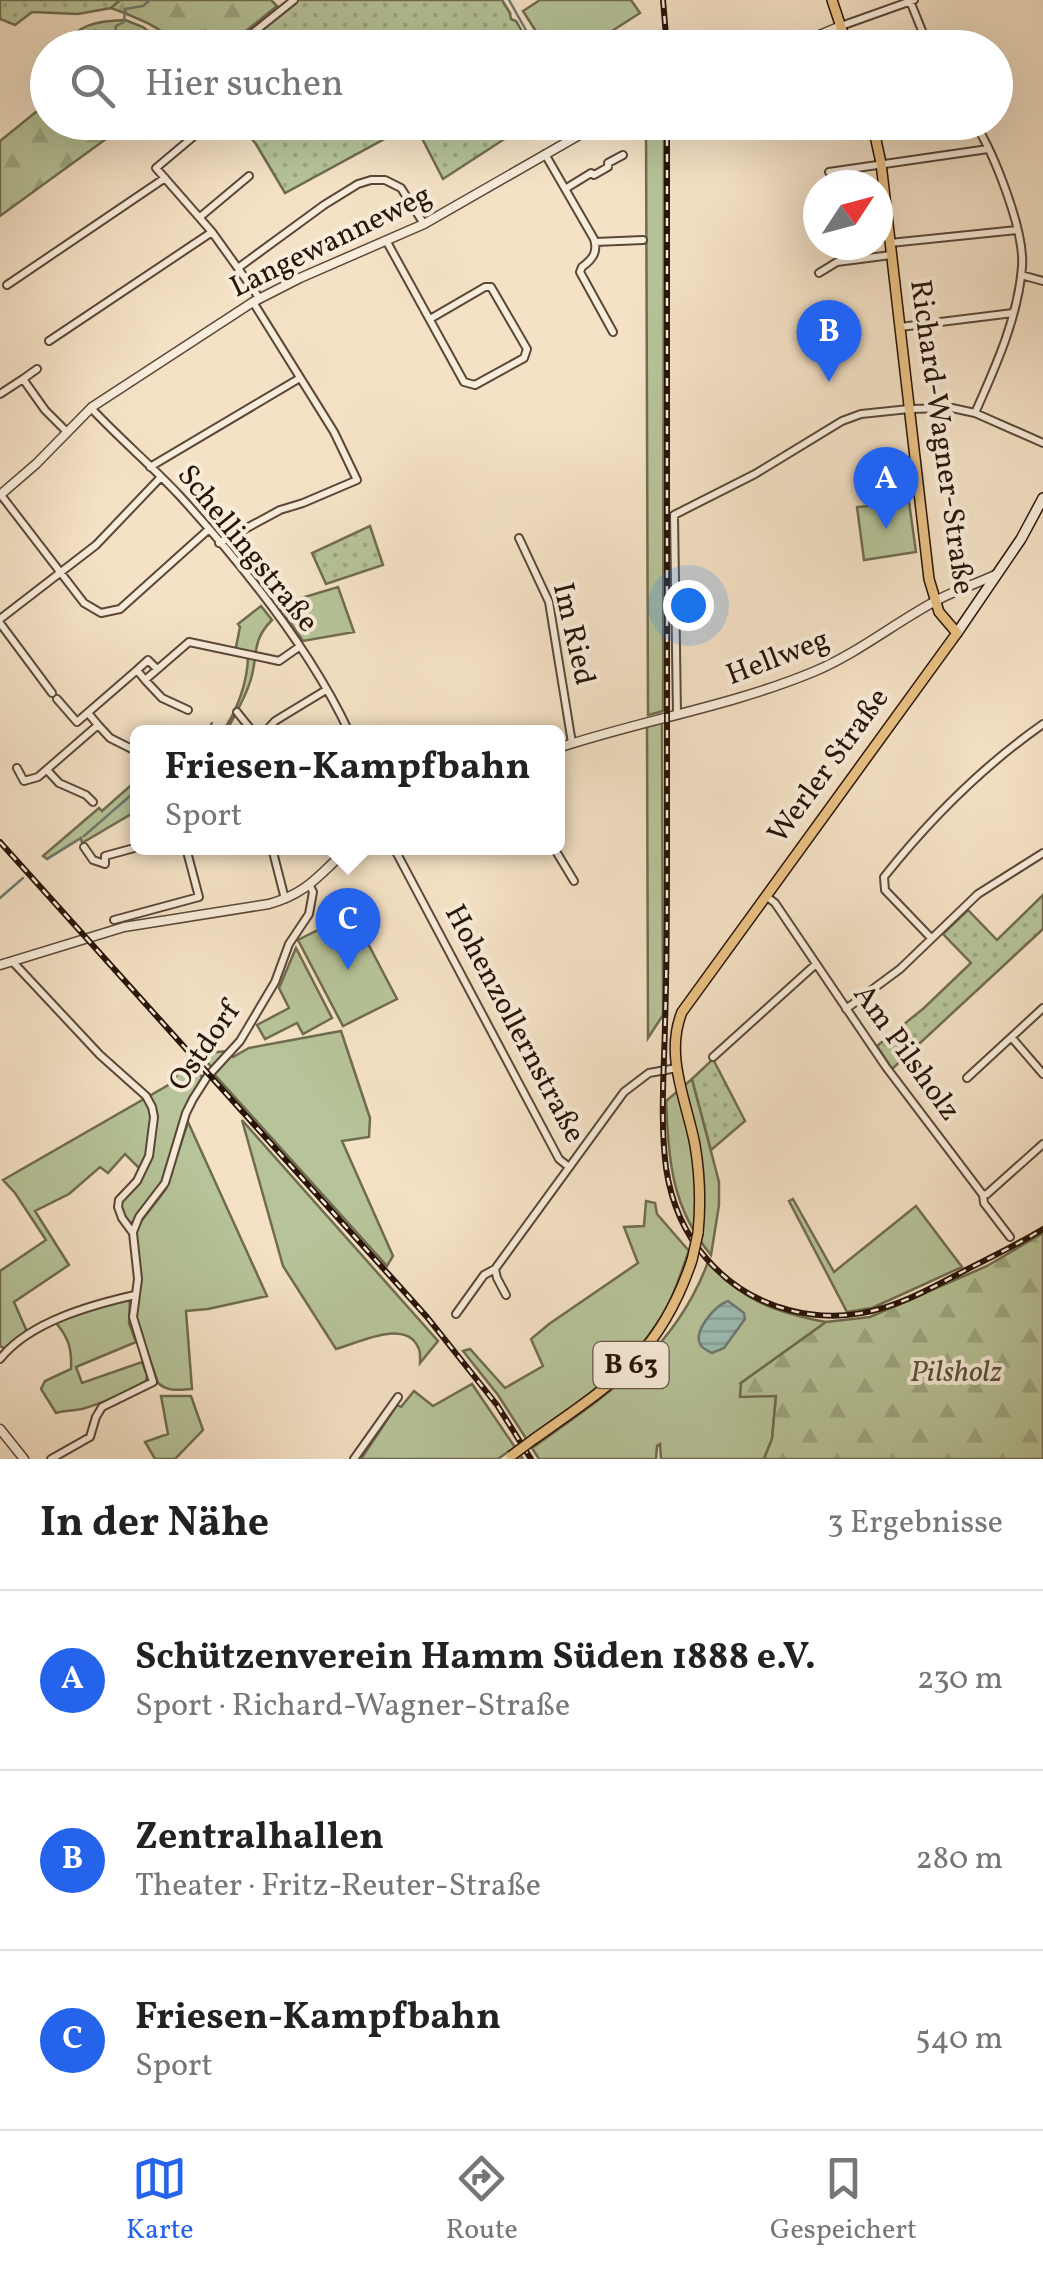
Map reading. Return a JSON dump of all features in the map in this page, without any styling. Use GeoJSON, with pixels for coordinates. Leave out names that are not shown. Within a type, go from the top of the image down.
{"type":"FeatureCollection","features":[{"type":"Feature","properties":{"kind":"main road"},"geometry":{"type":"LineString","coordinates":[[832,0],[841,30]]}},
{"type":"Feature","properties":{"kind":"main road","name":"Richard-Wagner-Straße"},"geometry":{"type":"LineString","coordinates":[[876,140],[882,170]]}},
{"type":"Feature","properties":{"kind":"main road","name":"Richard-Wagner-Straße"},"geometry":{"type":"LineString","coordinates":[[891,260],[925,555],[935,601],[945,621],[957,633]]}},
{"type":"Feature","properties":{"kind":"main road","name":"Werler Straße"},"geometry":{"type":"LineString","coordinates":[[509,1458],[616,1380],[637,1360],[675,1305],[692,1260],[700,1209],[698,1166],[674,1045],[682,1012],[957,633],[1040,511],[1043,498]]}},
{"type":"Feature","properties":{"kind":"street"},"geometry":{"type":"LineString","coordinates":[[256,30],[294,0]]}},
{"type":"Feature","properties":{"kind":"street"},"geometry":{"type":"LineString","coordinates":[[831,30],[912,1],[922,30]]}},
{"type":"Feature","properties":{"kind":"street"},"geometry":{"type":"LineString","coordinates":[[189,140],[156,168],[238,268],[334,432],[357,480],[280,510],[219,543]]}},
{"type":"Feature","properties":{"kind":"street","name":"Langewanneweg"},"geometry":{"type":"LineString","coordinates":[[0,495],[91,408],[257,300],[424,224],[570,140]]}},
{"type":"Feature","properties":{"kind":"street"},"geometry":{"type":"LineString","coordinates":[[974,414],[999,358],[1022,264],[1018,230],[983,140]]}},
{"type":"Feature","properties":{"kind":"street"},"geometry":{"type":"LineString","coordinates":[[841,170],[988,149]]}},
{"type":"Feature","properties":{"kind":"street"},"geometry":{"type":"LineString","coordinates":[[545,154],[596,242],[592,258],[580,272],[614,332]]}},
{"type":"Feature","properties":{"kind":"street"},"geometry":{"type":"LineString","coordinates":[[566,188],[623,155]]}},
{"type":"Feature","properties":{"kind":"street"},"geometry":{"type":"LineString","coordinates":[[200,217],[249,176]]}},
{"type":"Feature","properties":{"kind":"street"},"geometry":{"type":"LineString","coordinates":[[8,285],[165,178]]}},
{"type":"Feature","properties":{"kind":"street"},"geometry":{"type":"LineString","coordinates":[[238,268],[311,214],[368,180],[381,179],[398,185],[424,224]]}},
{"type":"Feature","properties":{"kind":"street"},"geometry":{"type":"LineString","coordinates":[[893,249],[1018,230]]}},
{"type":"Feature","properties":{"kind":"street"},"geometry":{"type":"LineString","coordinates":[[49,341],[212,232]]}},
{"type":"Feature","properties":{"kind":"street"},"geometry":{"type":"LineString","coordinates":[[596,242],[642,240]]}},
{"type":"Feature","properties":{"kind":"street"},"geometry":{"type":"LineString","coordinates":[[387,242],[430,319],[466,383],[475,385],[526,354],[527,349],[494,289],[485,287],[430,319]]}},
{"type":"Feature","properties":{"kind":"street"},"geometry":{"type":"LineString","coordinates":[[819,273],[845,260]]}},
{"type":"Feature","properties":{"kind":"street"},"geometry":{"type":"LineString","coordinates":[[1021,275],[1043,281]]}},
{"type":"Feature","properties":{"kind":"street"},"geometry":{"type":"LineString","coordinates":[[899,327],[1013,313]]}},
{"type":"Feature","properties":{"kind":"street"},"geometry":{"type":"LineString","coordinates":[[0,394],[37,368]]}},
{"type":"Feature","properties":{"kind":"street"},"geometry":{"type":"LineString","coordinates":[[150,467],[300,378]]}},
{"type":"Feature","properties":{"kind":"street"},"geometry":{"type":"LineString","coordinates":[[22,379],[67,432]]}},
{"type":"Feature","properties":{"kind":"street"},"geometry":{"type":"LineString","coordinates":[[677,715],[674,516],[850,417],[940,407],[974,414],[1043,443]]}},
{"type":"Feature","properties":{"kind":"street","name":"Schellingstraße"},"geometry":{"type":"LineString","coordinates":[[91,408],[161,477],[270,605],[345,725]]}},
{"type":"Feature","properties":{"kind":"street"},"geometry":{"type":"LineString","coordinates":[[88,734],[54,696],[0,621],[96,545],[161,477]]}},
{"type":"Feature","properties":{"kind":"street"},"geometry":{"type":"LineString","coordinates":[[0,495],[88,606],[101,612],[120,609],[208,530]]}},
{"type":"Feature","properties":{"kind":"street","name":"Im Ried"},"geometry":{"type":"LineString","coordinates":[[519,538],[548,602],[572,743]]}},
{"type":"Feature","properties":{"kind":"street","name":"Hellweg"},"geometry":{"type":"LineString","coordinates":[[565,746],[738,699],[816,671],[935,601],[999,573]]}},
{"type":"Feature","properties":{"kind":"street"},"geometry":{"type":"LineString","coordinates":[[145,680],[189,642],[279,661],[299,647]]}},
{"type":"Feature","properties":{"kind":"street"},"geometry":{"type":"LineString","coordinates":[[77,722],[148,660],[156,669]]}},
{"type":"Feature","properties":{"kind":"street"},"geometry":{"type":"LineString","coordinates":[[136,670],[162,698],[188,710]]}},
{"type":"Feature","properties":{"kind":"street"},"geometry":{"type":"LineString","coordinates":[[272,725],[326,690]]}},
{"type":"Feature","properties":{"kind":"street"},"geometry":{"type":"LineString","coordinates":[[237,712],[247,725]]}},
{"type":"Feature","properties":{"kind":"street"},"geometry":{"type":"LineString","coordinates":[[88,713],[110,738],[130,748]]}},
{"type":"Feature","properties":{"kind":"street"},"geometry":{"type":"LineString","coordinates":[[17,768],[24,781],[38,777],[98,724]]}},
{"type":"Feature","properties":{"kind":"street"},"geometry":{"type":"LineString","coordinates":[[931,938],[885,890],[884,877],[962,790],[1043,724]]}},
{"type":"Feature","properties":{"kind":"street"},"geometry":{"type":"LineString","coordinates":[[47,770],[59,782],[94,802]]}},
{"type":"Feature","properties":{"kind":"street"},"geometry":{"type":"LineString","coordinates":[[84,847],[93,860],[105,864],[105,856],[130,849]]}},
{"type":"Feature","properties":{"kind":"street"},"geometry":{"type":"LineString","coordinates":[[846,1009],[900,969],[978,894],[1043,853]]}},
{"type":"Feature","properties":{"kind":"street"},"geometry":{"type":"LineString","coordinates":[[114,920],[199,897],[188,855]]}},
{"type":"Feature","properties":{"kind":"street"},"geometry":{"type":"LineString","coordinates":[[274,855],[286,900]]}},
{"type":"Feature","properties":{"kind":"street"},"geometry":{"type":"LineString","coordinates":[[0,965],[124,927],[286,900],[310,886],[342,855]]}},
{"type":"Feature","properties":{"kind":"street","name":"Hohenzollernstraße"},"geometry":{"type":"LineString","coordinates":[[398,855],[559,1158],[568,1167]]}},
{"type":"Feature","properties":{"kind":"street"},"geometry":{"type":"LineString","coordinates":[[558,855],[574,881]]}},
{"type":"Feature","properties":{"kind":"street","name":"Ostdorf"},"geometry":{"type":"LineString","coordinates":[[51,1459],[90,1437],[104,1404],[152,1382],[134,1328],[138,1279],[133,1233],[139,1217],[165,1183],[194,1098],[207,1077],[240,1041],[275,982],[289,944],[309,914],[313,892],[310,886]]}},
{"type":"Feature","properties":{"kind":"street","name":"Am Pilsholz"},"geometry":{"type":"LineString","coordinates":[[766,896],[775,903],[886,1067],[1010,1237]]}},
{"type":"Feature","properties":{"kind":"street","name":"Ostdorf"},"geometry":{"type":"LineString","coordinates":[[12,961],[100,1055],[146,1096],[152,1107],[149,1156],[137,1181],[119,1200],[122,1218],[133,1233]]}},
{"type":"Feature","properties":{"kind":"street"},"geometry":{"type":"LineString","coordinates":[[713,1057],[816,964]]}},
{"type":"Feature","properties":{"kind":"street"},"geometry":{"type":"LineString","coordinates":[[966,1078],[1043,1008]]}},
{"type":"Feature","properties":{"kind":"street"},"geometry":{"type":"LineString","coordinates":[[1012,1038],[1043,1074]]}},
{"type":"Feature","properties":{"kind":"street"},"geometry":{"type":"LineString","coordinates":[[456,1314],[484,1275],[495,1269],[630,1086],[649,1073],[677,1068]]}},
{"type":"Feature","properties":{"kind":"street"},"geometry":{"type":"LineString","coordinates":[[982,1195],[1043,1144]]}},
{"type":"Feature","properties":{"kind":"street"},"geometry":{"type":"LineString","coordinates":[[495,1269],[506,1295]]}},
{"type":"Feature","properties":{"kind":"street"},"geometry":{"type":"LineString","coordinates":[[0,1359],[19,1341],[84,1308],[135,1295]]}},
{"type":"Feature","properties":{"kind":"street"},"geometry":{"type":"LineString","coordinates":[[354,1459],[398,1396]]}},
{"type":"Feature","properties":{"kind":"street"},"geometry":{"type":"LineString","coordinates":[[0,1429],[24,1459]]}},
{"type":"Feature","properties":{"kind":"green space"},"geometry":{"type":"Polygon","coordinates":[[[0,0],[120,0],[111,8],[78,14],[32,12],[15,25],[0,19],[0,0]]]}},
{"type":"Feature","properties":{"kind":"green space"},"geometry":{"type":"Polygon","coordinates":[[[120,0],[271,0],[277,6],[247,30],[160,30],[111,8],[120,0]]]}},
{"type":"Feature","properties":{"kind":"green space"},"geometry":{"type":"Polygon","coordinates":[[[298,0],[502,0],[521,30],[260,30],[298,0]]]}},
{"type":"Feature","properties":{"kind":"green space"},"geometry":{"type":"Polygon","coordinates":[[[540,0],[631,0],[640,13],[614,30],[535,30],[523,11],[540,0]]]}},
{"type":"Feature","properties":{"kind":"green space"},"geometry":{"type":"Polygon","coordinates":[[[125,20],[147,30],[81,30],[125,20]]]}},
{"type":"Feature","properties":{"kind":"green space"},"geometry":{"type":"Polygon","coordinates":[[[30,117],[30,140],[105,140],[0,216],[0,141],[30,117]]]}},
{"type":"Feature","properties":{"kind":"green space"},"geometry":{"type":"Polygon","coordinates":[[[253,140],[383,140],[285,193],[253,140]]]}},
{"type":"Feature","properties":{"kind":"green space"},"geometry":{"type":"Polygon","coordinates":[[[423,140],[503,140],[443,179],[423,140]]]}},
{"type":"Feature","properties":{"kind":"green space"},"geometry":{"type":"Polygon","coordinates":[[[646,140],[664,140],[663,711],[648,715],[646,140]]]}},
{"type":"Feature","properties":{"kind":"green space"},"geometry":{"type":"Polygon","coordinates":[[[909,502],[916,552],[864,560],[857,507],[909,502]]]}},
{"type":"Feature","properties":{"kind":"green space"},"geometry":{"type":"Polygon","coordinates":[[[370,526],[383,565],[326,584],[312,553],[370,526]]]}},
{"type":"Feature","properties":{"kind":"green space"},"geometry":{"type":"Polygon","coordinates":[[[338,587],[354,632],[303,641],[278,605],[338,587]]]}},
{"type":"Feature","properties":{"kind":"green space"},"geometry":{"type":"Polygon","coordinates":[[[261,606],[272,620],[258,642],[246,694],[226,725],[246,675],[248,655],[235,652],[238,624],[261,606]]]}},
{"type":"Feature","properties":{"kind":"green space"},"geometry":{"type":"Polygon","coordinates":[[[662,722],[663,1015],[648,1038],[647,724],[662,722]]]}},
{"type":"Feature","properties":{"kind":"green space"},"geometry":{"type":"Polygon","coordinates":[[[130,786],[130,815],[82,843],[81,838],[47,859],[43,856],[99,808],[102,811],[130,786]]]}},
{"type":"Feature","properties":{"kind":"green space"},"geometry":{"type":"Polygon","coordinates":[[[1043,895],[1043,929],[892,1069],[877,1046],[971,963],[943,934],[968,910],[997,940],[1043,895]]]}},
{"type":"Feature","properties":{"kind":"green space"},"geometry":{"type":"Polygon","coordinates":[[[352,913],[397,999],[343,1026],[298,940],[352,913]]]}},
{"type":"Feature","properties":{"kind":"green space"},"geometry":{"type":"Polygon","coordinates":[[[296,948],[332,1018],[303,1034],[297,1023],[265,1039],[257,1025],[289,1008],[279,988],[296,948]]]}},
{"type":"Feature","properties":{"kind":"green space"},"geometry":{"type":"Polygon","coordinates":[[[341,1031],[370,1118],[369,1137],[342,1141],[393,1256],[387,1266],[198,1054],[227,1051],[233,1057],[249,1048],[341,1031]]]}},
{"type":"Feature","properties":{"kind":"green space"},"geometry":{"type":"Polygon","coordinates":[[[713,1059],[745,1121],[711,1150],[692,1079],[713,1059]]]}},
{"type":"Feature","properties":{"kind":"green space"},"geometry":{"type":"Polygon","coordinates":[[[188,1061],[202,1077],[183,1116],[161,1185],[130,1225],[121,1202],[138,1182],[153,1138],[141,1170],[125,1154],[108,1173],[100,1167],[69,1194],[35,1211],[69,1265],[14,1302],[28,1334],[6,1349],[0,1346],[0,1271],[46,1240],[3,1180],[170,1084],[188,1061]]]}},
{"type":"Feature","properties":{"kind":"green space"},"geometry":{"type":"Polygon","coordinates":[[[692,1079],[719,1182],[711,1255],[680,1201],[669,1144],[666,1101],[692,1079]]]}},
{"type":"Feature","properties":{"kind":"green space"},"geometry":{"type":"Polygon","coordinates":[[[242,1120],[438,1341],[420,1363],[418,1347],[403,1334],[380,1335],[336,1349],[283,1266],[242,1120]]]}},
{"type":"Feature","properties":{"kind":"green space"},"geometry":{"type":"Polygon","coordinates":[[[188,1122],[267,1296],[186,1311],[192,1389],[174,1390],[158,1383],[135,1317],[136,1228],[166,1189],[188,1122]]]}},
{"type":"Feature","properties":{"kind":"green space"},"geometry":{"type":"Polygon","coordinates":[[[793,1199],[834,1272],[916,1206],[962,1267],[872,1308],[847,1312],[789,1201],[793,1199]]]}},
{"type":"Feature","properties":{"kind":"green space"},"geometry":{"type":"Polygon","coordinates":[[[646,1201],[655,1203],[657,1214],[689,1251],[668,1305],[631,1357],[527,1440],[463,1351],[470,1349],[505,1388],[543,1366],[531,1339],[638,1263],[624,1227],[644,1226],[646,1201]]]}},
{"type":"Feature","properties":{"kind":"green space","name":"Pilsholz"},"geometry":{"type":"Polygon","coordinates":[[[1043,1233],[1043,1459],[764,1459],[772,1439],[776,1396],[740,1397],[741,1383],[826,1322],[870,1317],[987,1266],[1043,1233]]]}},
{"type":"Feature","properties":{"kind":"green space"},"geometry":{"type":"Polygon","coordinates":[[[708,1262],[733,1286],[761,1303],[826,1322],[741,1383],[776,1395],[772,1439],[764,1459],[661,1459],[660,1444],[656,1459],[539,1459],[532,1448],[612,1389],[657,1347],[694,1294],[708,1262]]]}},
{"type":"Feature","properties":{"kind":"green space"},"geometry":{"type":"Polygon","coordinates":[[[130,1299],[129,1323],[136,1342],[76,1367],[82,1383],[142,1362],[146,1381],[98,1404],[56,1413],[41,1389],[45,1381],[71,1369],[71,1362],[67,1339],[56,1323],[85,1310],[130,1299]]]}},
{"type":"Feature","properties":{"kind":"green space"},"geometry":{"type":"Polygon","coordinates":[[[472,1384],[523,1459],[511,1459],[509,1451],[498,1459],[361,1459],[397,1405],[401,1407],[414,1391],[433,1406],[472,1384]]]}},
{"type":"Feature","properties":{"kind":"green space"},"geometry":{"type":"Polygon","coordinates":[[[161,1396],[191,1396],[203,1430],[175,1459],[155,1459],[145,1442],[168,1434],[161,1396]]]}},
{"type":"Feature","properties":{"kind":"water"},"geometry":{"type":"Polygon","coordinates":[[[728,1301],[744,1313],[745,1319],[724,1348],[712,1353],[700,1343],[699,1336],[713,1312],[728,1301]]]}},
{"type":"Feature","properties":{"kind":"waterway"},"geometry":{"type":"LineString","coordinates":[[115,30],[124,22],[125,9],[143,6],[150,0]]}},
{"type":"Feature","properties":{"kind":"waterway"},"geometry":{"type":"LineString","coordinates":[[509,0],[526,30]]}},
{"type":"Feature","properties":{"kind":"waterway"},"geometry":{"type":"LineString","coordinates":[[84,836],[130,796]]}},
{"type":"Feature","properties":{"kind":"waterway"},"geometry":{"type":"LineString","coordinates":[[47,859],[79,839]]}},
{"type":"Feature","properties":{"kind":"waterway"},"geometry":{"type":"LineString","coordinates":[[0,898],[23,878]]}},
{"type":"Feature","properties":{"kind":"railway"},"geometry":{"type":"LineString","coordinates":[[663,0],[666,30]]}},
{"type":"Feature","properties":{"kind":"railway"},"geometry":{"type":"LineString","coordinates":[[667,140],[667,914],[663,1114],[666,1168],[675,1204],[691,1238],[706,1258],[744,1291],[789,1310],[837,1316],[896,1304],[1043,1229]]}},
{"type":"Feature","properties":{"kind":"railway"},"geometry":{"type":"LineString","coordinates":[[0,842],[427,1317],[497,1405],[531,1459]]}},
{"type":"Feature","properties":{"kind":"place","name":"Zentralhallen"},"geometry":{"type":"Point","coordinates":[829,382]}},
{"type":"Feature","properties":{"kind":"place","name":"Schützenverein Hamm Süden 1888 e.V."},"geometry":{"type":"Point","coordinates":[886,529]}},
{"type":"Feature","properties":{"kind":"place","name":"Friesen-Kampfbahn"},"geometry":{"type":"Point","coordinates":[348,970]}}]}
